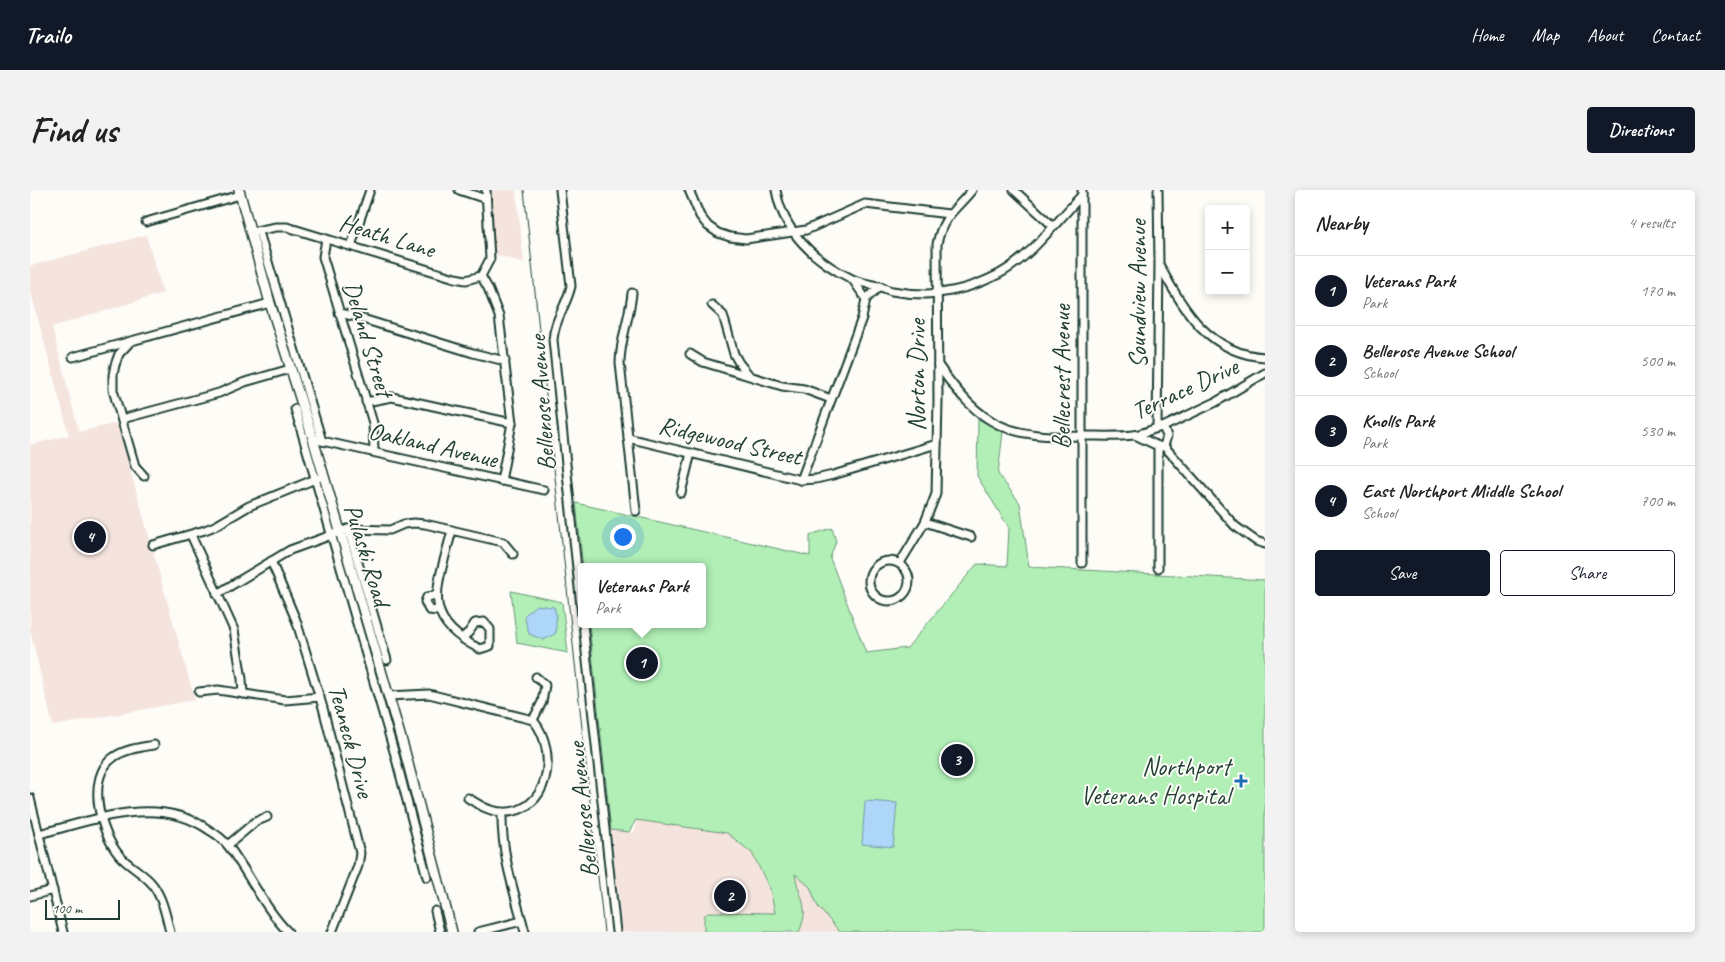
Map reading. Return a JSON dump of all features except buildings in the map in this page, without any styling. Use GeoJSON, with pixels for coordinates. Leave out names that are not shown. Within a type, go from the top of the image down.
{"type":"FeatureCollection","features":[{"type":"Feature","properties":{"kind":"main road","name":"Pulaski Road"},"geometry":{"type":"LineString","coordinates":[[240,193],[255,232],[270,303],[313,439],[319,478],[340,532],[388,696],[400,753],[430,847],[452,932]]}},
{"type":"Feature","properties":{"kind":"street"},"geometry":{"type":"LineString","coordinates":[[351,246],[370,190]]}},
{"type":"Feature","properties":{"kind":"street"},"geometry":{"type":"LineString","coordinates":[[459,190],[486,199]]}},
{"type":"Feature","properties":{"kind":"street"},"geometry":{"type":"LineString","coordinates":[[486,190],[490,259],[481,276],[499,316],[512,423],[502,481]]}},
{"type":"Feature","properties":{"kind":"street","name":"Bellerose Avenue"},"geometry":{"type":"LineString","coordinates":[[560,190],[571,286],[568,298],[554,329],[553,340],[578,578]]}},
{"type":"Feature","properties":{"kind":"street"},"geometry":{"type":"LineString","coordinates":[[689,190],[700,216],[708,226],[718,233],[730,237],[746,238],[806,230],[865,204],[948,214]]}},
{"type":"Feature","properties":{"kind":"street"},"geometry":{"type":"LineString","coordinates":[[776,190],[783,214],[793,233],[820,260],[853,280],[880,286],[891,291],[927,294],[967,287],[1001,273],[1026,254],[1082,193]]}},
{"type":"Feature","properties":{"kind":"street","name":"Norton Drive"},"geometry":{"type":"LineString","coordinates":[[900,563],[924,522],[936,494],[938,364],[936,292],[939,233],[948,214],[972,190]]}},
{"type":"Feature","properties":{"kind":"street"},"geometry":{"type":"LineString","coordinates":[[1014,190],[1053,226]]}},
{"type":"Feature","properties":{"kind":"street","name":"Soundview Avenue"},"geometry":{"type":"LineString","coordinates":[[1158,190],[1160,427],[1167,436],[1161,446]]}},
{"type":"Feature","properties":{"kind":"street"},"geometry":{"type":"LineString","coordinates":[[146,222],[240,193]]}},
{"type":"Feature","properties":{"kind":"street","name":"Bellecrest Avenue"},"geometry":{"type":"LineString","coordinates":[[1082,193],[1082,563]]}},
{"type":"Feature","properties":{"kind":"street","name":"Heath Lane"},"geometry":{"type":"LineString","coordinates":[[255,232],[276,227],[287,227],[455,278],[466,280],[481,276]]}},
{"type":"Feature","properties":{"kind":"street"},"geometry":{"type":"LineString","coordinates":[[255,232],[322,441]]}},
{"type":"Feature","properties":{"kind":"street","name":"Deland Street"},"geometry":{"type":"LineString","coordinates":[[326,238],[322,257],[373,423],[374,451]]}},
{"type":"Feature","properties":{"kind":"street"},"geometry":{"type":"LineString","coordinates":[[1159,264],[1186,310],[1215,340],[1238,353],[1253,357],[1265,357]]}},
{"type":"Feature","properties":{"kind":"street"},"geometry":{"type":"LineString","coordinates":[[853,280],[866,299]]}},
{"type":"Feature","properties":{"kind":"street"},"geometry":{"type":"LineString","coordinates":[[801,480],[862,318],[866,299],[880,286]]}},
{"type":"Feature","properties":{"kind":"street"},"geometry":{"type":"LineString","coordinates":[[632,293],[631,307],[620,353],[636,511]]}},
{"type":"Feature","properties":{"kind":"street"},"geometry":{"type":"LineString","coordinates":[[73,356],[270,303]]}},
{"type":"Feature","properties":{"kind":"street"},"geometry":{"type":"LineString","coordinates":[[712,305],[723,315],[734,354],[749,375]]}},
{"type":"Feature","properties":{"kind":"street"},"geometry":{"type":"LineString","coordinates":[[339,313],[505,361]]}},
{"type":"Feature","properties":{"kind":"street"},"geometry":{"type":"LineString","coordinates":[[131,341],[119,354],[113,376],[113,390],[135,466],[144,476]]}},
{"type":"Feature","properties":{"kind":"street"},"geometry":{"type":"LineString","coordinates":[[690,354],[703,362],[782,386],[804,389],[831,399]]}},
{"type":"Feature","properties":{"kind":"street","name":"Terrace Drive"},"geometry":{"type":"LineString","coordinates":[[938,364],[966,401],[978,412],[1002,427],[1038,436],[1136,436],[1216,402],[1265,373]]}},
{"type":"Feature","properties":{"kind":"street"},"geometry":{"type":"LineString","coordinates":[[122,419],[219,393],[245,382],[290,369]]}},
{"type":"Feature","properties":{"kind":"street"},"geometry":{"type":"LineString","coordinates":[[366,402],[392,397],[512,423]]}},
{"type":"Feature","properties":{"kind":"street"},"geometry":{"type":"LineString","coordinates":[[153,545],[217,525],[249,506],[319,478],[294,409]]}},
{"type":"Feature","properties":{"kind":"street"},"geometry":{"type":"LineString","coordinates":[[1136,436],[1161,446],[1235,526],[1256,541],[1265,544]]}},
{"type":"Feature","properties":{"kind":"street","name":"Ridgewood Street"},"geometry":{"type":"LineString","coordinates":[[628,438],[801,480],[833,475],[938,444]]}},
{"type":"Feature","properties":{"kind":"street","name":"Oakland Avenue"},"geometry":{"type":"LineString","coordinates":[[313,439],[544,490]]}},
{"type":"Feature","properties":{"kind":"street"},"geometry":{"type":"LineString","coordinates":[[1158,568],[1161,446]]}},
{"type":"Feature","properties":{"kind":"street"},"geometry":{"type":"LineString","coordinates":[[681,493],[692,453]]}},
{"type":"Feature","properties":{"kind":"street"},"geometry":{"type":"LineString","coordinates":[[924,522],[971,537]]}},
{"type":"Feature","properties":{"kind":"street"},"geometry":{"type":"LineString","coordinates":[[217,594],[290,550],[340,532],[390,530],[404,524],[414,523],[503,542],[513,554]]}},
{"type":"Feature","properties":{"kind":"street"},"geometry":{"type":"LineString","coordinates":[[452,530],[436,595],[438,611],[444,621],[462,638]]}},
{"type":"Feature","properties":{"kind":"street"},"geometry":{"type":"LineString","coordinates":[[340,532],[386,660]]}},
{"type":"Feature","properties":{"kind":"street"},"geometry":{"type":"LineString","coordinates":[[340,532],[400,753],[426,877]]}},
{"type":"Feature","properties":{"kind":"street"},"geometry":{"type":"LineString","coordinates":[[190,534],[234,630],[243,694]]}},
{"type":"Feature","properties":{"kind":"street"},"geometry":{"type":"LineString","coordinates":[[894,561],[900,563],[905,568],[910,581],[904,594],[892,601],[878,598],[870,589],[869,576],[871,570],[881,562],[894,561]]}},
{"type":"Feature","properties":{"kind":"street","name":"Teaneck Drive"},"geometry":{"type":"LineString","coordinates":[[271,562],[296,620],[320,697],[360,853],[358,866],[332,932]]}},
{"type":"Feature","properties":{"kind":"street"},"geometry":{"type":"LineString","coordinates":[[436,595],[427,597],[424,602],[429,610],[438,611]]}},
{"type":"Feature","properties":{"kind":"street","name":"Bellerose Avenue"},"geometry":{"type":"LineString","coordinates":[[583,628],[616,932]]}},
{"type":"Feature","properties":{"kind":"street"},"geometry":{"type":"LineString","coordinates":[[533,720],[545,693],[545,685],[536,677]]}},
{"type":"Feature","properties":{"kind":"street"},"geometry":{"type":"LineString","coordinates":[[199,692],[218,690],[284,700],[320,697]]}},
{"type":"Feature","properties":{"kind":"street"},"geometry":{"type":"LineString","coordinates":[[388,696],[429,694],[521,715],[533,720],[540,728],[545,740],[548,766],[542,787],[531,801],[518,808],[502,812],[481,806],[468,798]]}},
{"type":"Feature","properties":{"kind":"street"},"geometry":{"type":"LineString","coordinates":[[154,745],[115,756],[106,764],[101,772],[98,784],[101,819],[105,832],[115,850],[132,868],[152,884],[159,894],[170,932]]}},
{"type":"Feature","properties":{"kind":"street"},"geometry":{"type":"LineString","coordinates":[[30,798],[62,932]]}},
{"type":"Feature","properties":{"kind":"street"},"geometry":{"type":"LineString","coordinates":[[39,834],[126,813],[156,811],[170,813],[199,823],[228,845],[276,918],[288,932]]}},
{"type":"Feature","properties":{"kind":"street"},"geometry":{"type":"LineString","coordinates":[[502,812],[501,834],[504,855],[525,932]]}},
{"type":"Feature","properties":{"kind":"street"},"geometry":{"type":"LineString","coordinates":[[228,845],[255,822],[267,817]]}},
{"type":"Feature","properties":{"kind":"street"},"geometry":{"type":"LineString","coordinates":[[420,850],[430,847]]}},
{"type":"Feature","properties":{"kind":"street"},"geometry":{"type":"LineString","coordinates":[[30,896],[53,890]]}},
{"type":"Feature","properties":{"kind":"street"},"geometry":{"type":"LineString","coordinates":[[435,911],[440,932]]}},
{"type":"Feature","properties":{"kind":"street"},"geometry":{"type":"LineString","coordinates":[[478,932],[522,921]]}},
{"type":"Feature","properties":{"kind":"shaded area"},"geometry":{"type":"Polygon","coordinates":[[[489,190],[516,190],[524,263],[493,254],[489,190]]]}},
{"type":"Feature","properties":{"kind":"shaded area"},"geometry":{"type":"Polygon","coordinates":[[[146,235],[163,293],[52,327],[79,432],[117,423],[195,700],[53,726],[30,630],[30,445],[69,435],[30,289],[30,266],[146,235]]]}},
{"type":"Feature","properties":{"kind":"shaded area"},"geometry":{"type":"Polygon","coordinates":[[[636,820],[739,835],[782,846],[848,932],[622,932],[611,830],[634,833],[636,820]]]}},
{"type":"Feature","properties":{"kind":"green space"},"geometry":{"type":"Polygon","coordinates":[[[978,419],[1003,432],[998,474],[1020,503],[1029,567],[1265,580],[1265,932],[840,932],[818,907],[810,887],[795,874],[804,909],[799,932],[704,932],[704,916],[709,912],[775,913],[770,889],[752,853],[727,833],[636,820],[629,832],[611,830],[589,628],[706,628],[706,563],[583,563],[576,503],[810,556],[810,535],[832,528],[836,541],[830,558],[866,653],[907,648],[977,564],[1007,566],[1009,528],[977,476],[978,419]]]}},
{"type":"Feature","properties":{"kind":"green space"},"geometry":{"type":"Polygon","coordinates":[[[511,591],[562,602],[568,653],[517,643],[511,591]]]}},
{"type":"Feature","properties":{"kind":"water"},"geometry":{"type":"Polygon","coordinates":[[[536,605],[554,607],[556,614],[556,633],[544,640],[529,634],[524,616],[536,605]]]}},
{"type":"Feature","properties":{"kind":"water"},"geometry":{"type":"Polygon","coordinates":[[[865,801],[897,803],[893,847],[862,844],[865,801]]]}},
{"type":"Feature","properties":{"kind":"railway"},"geometry":{"type":"LineString","coordinates":[[524,190],[604,932]]}},
{"type":"Feature","properties":{"kind":"place","name":"East Northport Middle School"},"geometry":{"type":"Point","coordinates":[90,537]}},
{"type":"Feature","properties":{"kind":"place","name":"Veterans Park"},"geometry":{"type":"Point","coordinates":[642,663]}},
{"type":"Feature","properties":{"kind":"place","name":"Knolls Park"},"geometry":{"type":"Point","coordinates":[957,760]}},
{"type":"Feature","properties":{"kind":"place","name":"Northport Veterans Hospital"},"geometry":{"type":"Point","coordinates":[1241,781]}},
{"type":"Feature","properties":{"kind":"place","name":"Bellerose Avenue School"},"geometry":{"type":"Point","coordinates":[730,896]}}]}
